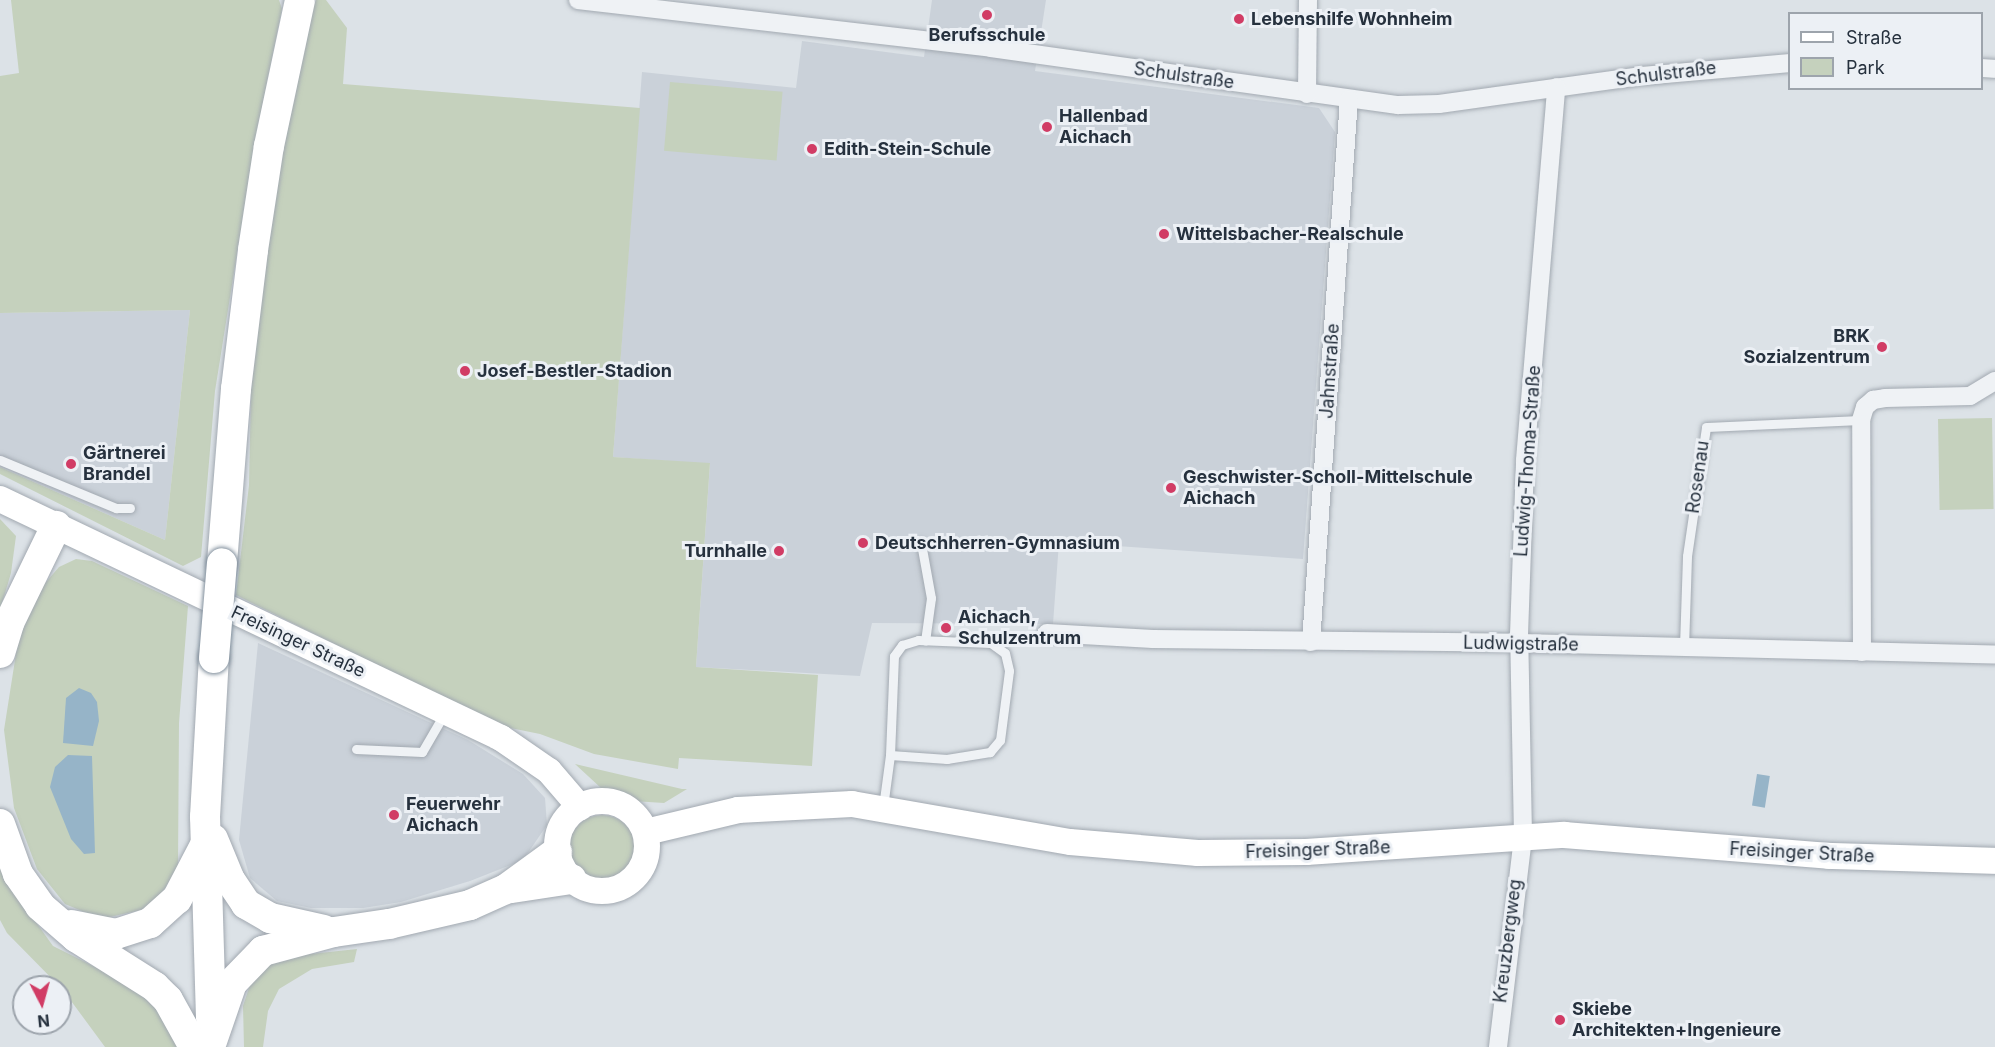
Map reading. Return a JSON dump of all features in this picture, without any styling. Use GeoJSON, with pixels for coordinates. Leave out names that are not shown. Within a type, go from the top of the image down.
{"type":"FeatureCollection","features":[{"type":"Feature","properties":{"kind":"highway"},"geometry":{"type":"LineString","coordinates":[[206,1045],[205,831],[214,658],[236,389],[253,250],[269,146],[298,9]]}},
{"type":"Feature","properties":{"kind":"highway"},"geometry":{"type":"LineString","coordinates":[[0,653],[9,623],[56,526]]}},
{"type":"Feature","properties":{"kind":"highway"},"geometry":{"type":"LineString","coordinates":[[0,824],[18,874],[52,917],[76,937],[155,987],[206,1045]]}},
{"type":"Feature","properties":{"kind":"highway"},"geometry":{"type":"LineString","coordinates":[[52,917],[103,933],[140,928],[165,913],[177,899],[205,831]]}},
{"type":"Feature","properties":{"kind":"highway"},"geometry":{"type":"LineString","coordinates":[[205,831],[230,880],[246,904],[270,918],[333,932]]}},
{"type":"Feature","properties":{"kind":"highway"},"geometry":{"type":"LineString","coordinates":[[506,889],[557,852]]}},
{"type":"Feature","properties":{"kind":"highway"},"geometry":{"type":"LineString","coordinates":[[206,1045],[232,984],[251,960],[279,944],[333,932],[432,916],[506,889],[571,879]]}},
{"type":"Feature","properties":{"kind":"main road","name":"Freisinger Straße"},"geometry":{"type":"LineString","coordinates":[[0,499],[501,738],[532,758],[580,807]]}},
{"type":"Feature","properties":{"kind":"main road"},"geometry":{"type":"LineString","coordinates":[[599,801],[617,803],[637,817],[646,832],[648,849],[644,865],[625,885],[598,891],[571,879],[557,852],[561,826],[580,807],[599,801]]}},
{"type":"Feature","properties":{"kind":"main road","name":"Freisinger Straße"},"geometry":{"type":"LineString","coordinates":[[646,832],[738,810],[801,804],[883,807],[1071,842],[1198,853],[1316,852],[1523,836],[1599,836],[1808,854],[1995,861]]}},
{"type":"Feature","properties":{"kind":"street","name":"Schulstraße"},"geometry":{"type":"LineString","coordinates":[[578,0],[991,48],[1307,94],[1349,99],[1439,104],[1718,67],[1788,63]]}},
{"type":"Feature","properties":{"kind":"street"},"geometry":{"type":"LineString","coordinates":[[1307,94],[1308,0]]}},
{"type":"Feature","properties":{"kind":"street","name":"Ludwig-Thoma-Straße"},"geometry":{"type":"LineString","coordinates":[[1523,836],[1519,643],[1526,460],[1556,87]]}},
{"type":"Feature","properties":{"kind":"street","name":"Jahnstraße"},"geometry":{"type":"LineString","coordinates":[[1311,642],[1349,99]]}},
{"type":"Feature","properties":{"kind":"street"},"geometry":{"type":"LineString","coordinates":[[1862,652],[1861,420],[1864,407],[1872,400],[1970,396],[1995,381]]}},
{"type":"Feature","properties":{"kind":"street","name":"Ludwigstraße"},"geometry":{"type":"LineString","coordinates":[[1047,633],[1311,642],[1519,643],[1995,655]]}},
{"type":"Feature","properties":{"kind":"street","name":"Kreuzbergweg"},"geometry":{"type":"LineString","coordinates":[[1498,1047],[1523,836]]}},
{"type":"Feature","properties":{"kind":"lane","name":"Rosenau"},"geometry":{"type":"LineString","coordinates":[[1684,647],[1688,556],[1706,428],[1861,420]]}},
{"type":"Feature","properties":{"kind":"lane"},"geometry":{"type":"LineString","coordinates":[[0,460],[116,508],[130,508]]}},
{"type":"Feature","properties":{"kind":"lane"},"geometry":{"type":"LineString","coordinates":[[921,543],[931,598],[925,641]]}},
{"type":"Feature","properties":{"kind":"lane"},"geometry":{"type":"LineString","coordinates":[[883,807],[890,755],[894,656],[902,645],[925,641],[991,643],[1005,653],[1009,671],[1000,740],[990,752],[971,758],[890,755]]}},
{"type":"Feature","properties":{"kind":"lane"},"geometry":{"type":"LineString","coordinates":[[356,749],[422,752],[445,712]]}},
{"type":"Feature","properties":{"kind":"shaded area"},"geometry":{"type":"Polygon","coordinates":[[[932,0],[1046,0],[1035,71],[1319,108],[1335,132],[1303,559],[1059,542],[1053,624],[872,623],[860,676],[696,667],[710,464],[613,457],[642,72],[796,88],[802,41],[924,57],[932,0]]]}},
{"type":"Feature","properties":{"kind":"shaded area","name":"Gärtnerei Brandel"},"geometry":{"type":"Polygon","coordinates":[[[190,310],[165,540],[0,467],[0,313],[190,310]]]}},
{"type":"Feature","properties":{"kind":"shaded area"},"geometry":{"type":"Polygon","coordinates":[[[258,643],[468,740],[523,774],[545,798],[547,825],[523,860],[470,881],[401,902],[363,908],[311,908],[277,901],[250,878],[239,840],[258,643]]]}},
{"type":"Feature","properties":{"kind":"green space"},"geometry":{"type":"Polygon","coordinates":[[[11,0],[279,0],[282,9],[255,141],[215,391],[201,557],[183,566],[0,474],[0,467],[165,540],[190,310],[0,313],[0,76],[19,73],[11,0]]]}},
{"type":"Feature","properties":{"kind":"green space","name":"Josef-Bestler-Stadion"},"geometry":{"type":"Polygon","coordinates":[[[316,0],[326,0],[347,28],[343,84],[640,108],[613,457],[710,463],[696,667],[818,675],[812,766],[679,758],[678,769],[594,754],[540,734],[500,726],[236,595],[249,485],[251,391],[278,157],[305,29],[316,0]]]}},
{"type":"Feature","properties":{"kind":"green space"},"geometry":{"type":"Polygon","coordinates":[[[670,82],[783,92],[777,161],[664,151],[670,82]]]}},
{"type":"Feature","properties":{"kind":"green space"},"geometry":{"type":"Polygon","coordinates":[[[1992,418],[1994,509],[1940,510],[1938,419],[1992,418]]]}},
{"type":"Feature","properties":{"kind":"green space"},"geometry":{"type":"Polygon","coordinates":[[[0,519],[16,536],[11,573],[0,610],[0,519]]]}},
{"type":"Feature","properties":{"kind":"green space"},"geometry":{"type":"Polygon","coordinates":[[[76,559],[92,561],[188,606],[179,723],[178,866],[154,907],[101,919],[65,904],[37,869],[14,808],[4,730],[18,641],[41,588],[59,567],[76,559]]]}},
{"type":"Feature","properties":{"kind":"green space"},"geometry":{"type":"Polygon","coordinates":[[[575,764],[687,789],[664,803],[633,801],[601,788],[575,764]]]}},
{"type":"Feature","properties":{"kind":"green space"},"geometry":{"type":"Polygon","coordinates":[[[595,815],[609,815],[621,820],[630,829],[635,848],[633,861],[626,872],[609,881],[595,881],[583,876],[574,867],[569,855],[569,841],[574,829],[583,820],[595,815]]]}},
{"type":"Feature","properties":{"kind":"green space"},"geometry":{"type":"Polygon","coordinates":[[[0,864],[13,890],[53,946],[129,984],[165,1017],[179,1047],[105,1047],[72,1002],[72,975],[48,975],[7,933],[0,920],[0,864]]]}},
{"type":"Feature","properties":{"kind":"green space"},"geometry":{"type":"Polygon","coordinates":[[[357,949],[354,962],[312,969],[279,989],[268,1011],[263,1047],[244,1047],[243,1006],[251,982],[264,967],[283,957],[357,949]]]}},
{"type":"Feature","properties":{"kind":"water"},"geometry":{"type":"Polygon","coordinates":[[[79,688],[91,693],[97,702],[99,721],[93,746],[63,743],[66,698],[79,688]]]}},
{"type":"Feature","properties":{"kind":"water"},"geometry":{"type":"Polygon","coordinates":[[[68,755],[92,756],[95,853],[84,854],[71,839],[50,787],[55,767],[68,755]]]}},
{"type":"Feature","properties":{"kind":"water"},"geometry":{"type":"Polygon","coordinates":[[[1757,774],[1770,776],[1765,808],[1752,806],[1757,774]]]}},
{"type":"Feature","properties":{"kind":"place","name":"Berufsschule"},"geometry":{"type":"Point","coordinates":[987,15]}},
{"type":"Feature","properties":{"kind":"place","name":"Lebenshilfe Wohnheim"},"geometry":{"type":"Point","coordinates":[1239,19]}},
{"type":"Feature","properties":{"kind":"place","name":"Hallenbad Aichach"},"geometry":{"type":"Point","coordinates":[1047,127]}},
{"type":"Feature","properties":{"kind":"place","name":"Edith-Stein-Schule"},"geometry":{"type":"Point","coordinates":[812,149]}},
{"type":"Feature","properties":{"kind":"place","name":"Wittelsbacher-Realschule"},"geometry":{"type":"Point","coordinates":[1164,234]}},
{"type":"Feature","properties":{"kind":"place","name":"BRK Sozialzentrum"},"geometry":{"type":"Point","coordinates":[1882,347]}},
{"type":"Feature","properties":{"kind":"place","name":"Josef-Bestler-Stadion"},"geometry":{"type":"Point","coordinates":[465,371]}},
{"type":"Feature","properties":{"kind":"place","name":"Gärtnerei Brandel"},"geometry":{"type":"Point","coordinates":[71,464]}},
{"type":"Feature","properties":{"kind":"place","name":"Geschwister-Scholl-Mittelschule Aichach"},"geometry":{"type":"Point","coordinates":[1171,488]}},
{"type":"Feature","properties":{"kind":"place","name":"Deutschherren-Gymnasium"},"geometry":{"type":"Point","coordinates":[863,543]}},
{"type":"Feature","properties":{"kind":"place","name":"Turnhalle"},"geometry":{"type":"Point","coordinates":[779,551]}},
{"type":"Feature","properties":{"kind":"place","name":"Aichach, Schulzentrum"},"geometry":{"type":"Point","coordinates":[946,628]}},
{"type":"Feature","properties":{"kind":"place","name":"Feuerwehr Aichach"},"geometry":{"type":"Point","coordinates":[394,815]}},
{"type":"Feature","properties":{"kind":"place","name":"Skiebe Architekten+Ingenieure"},"geometry":{"type":"Point","coordinates":[1560,1020]}}]}
